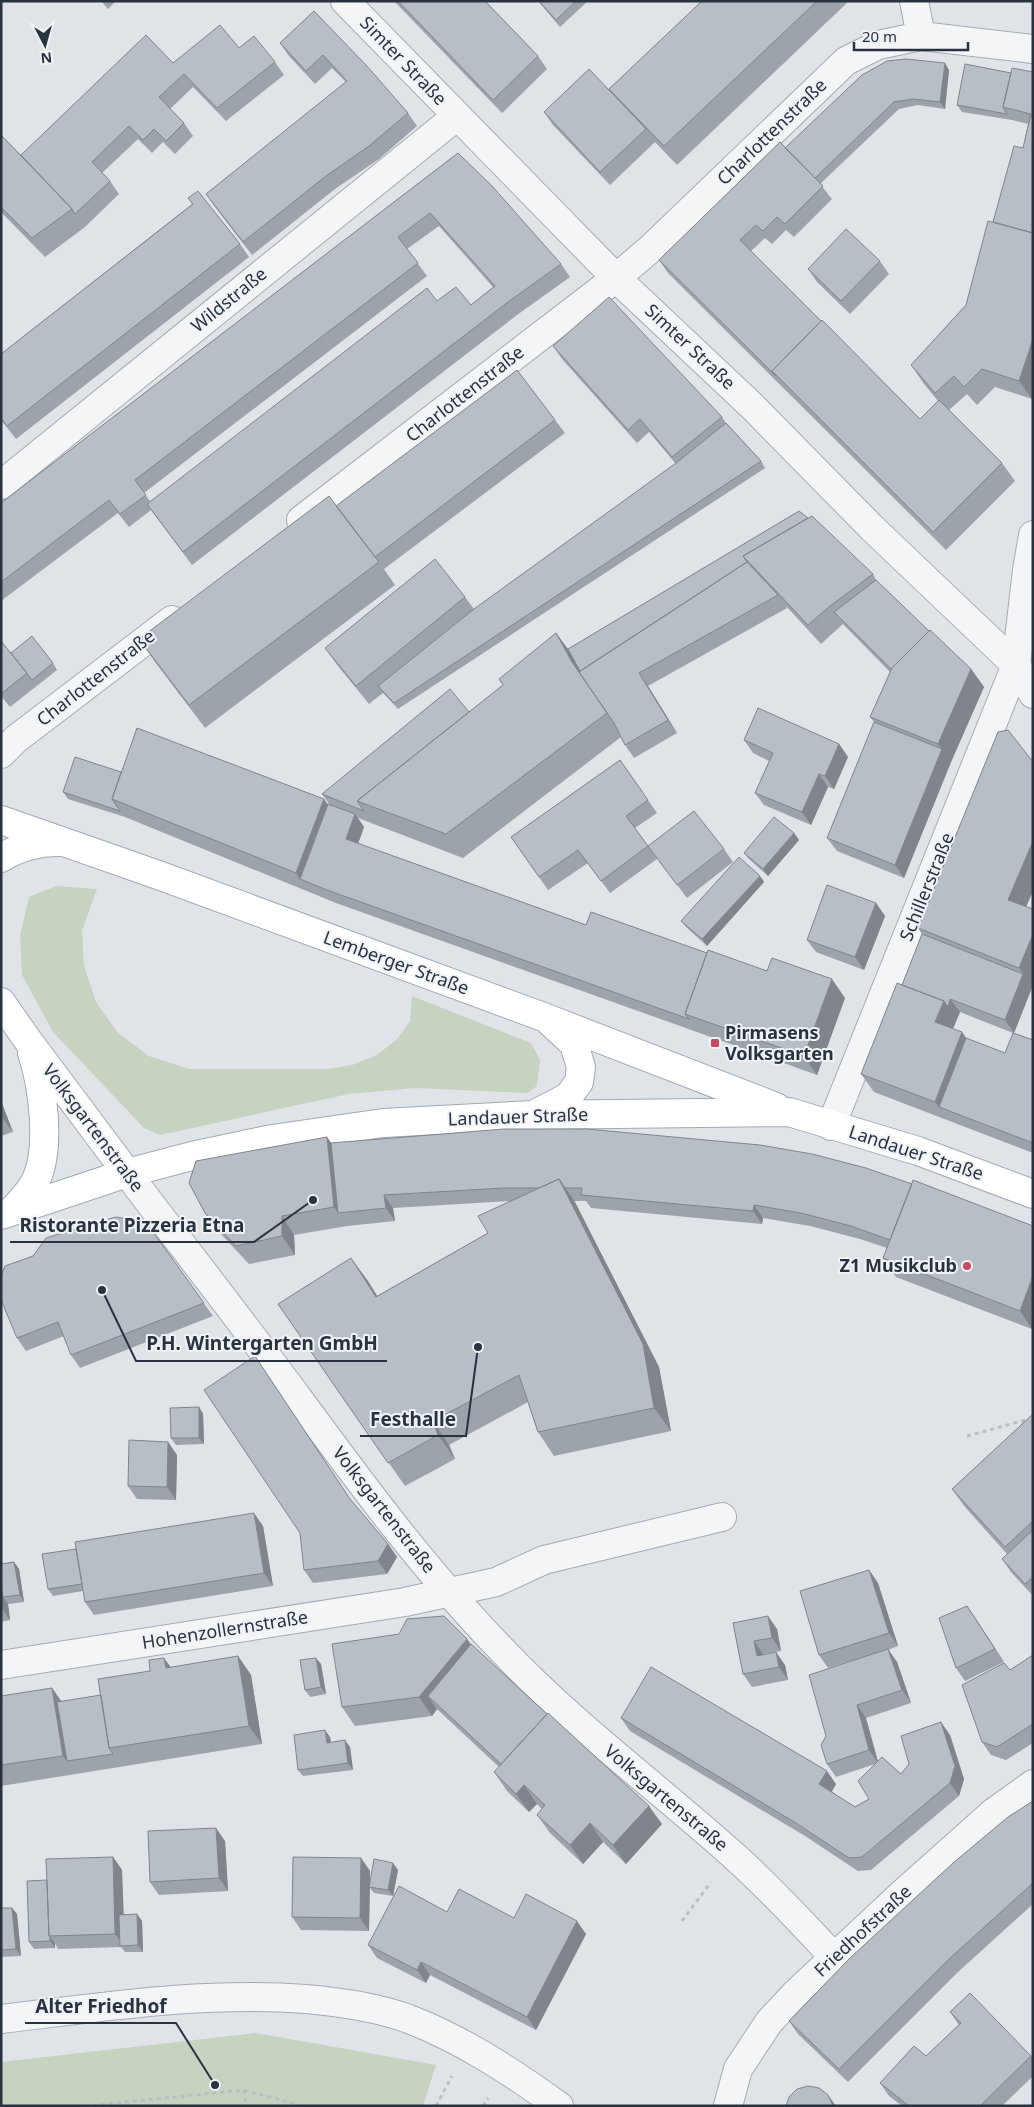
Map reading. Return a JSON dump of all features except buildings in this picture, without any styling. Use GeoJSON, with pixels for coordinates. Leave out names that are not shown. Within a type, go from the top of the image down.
{"type":"FeatureCollection","features":[{"type":"Feature","properties":{"kind":"main road","name":"Lemberger Straße"},"geometry":{"type":"LineString","coordinates":[[1,820],[68,842],[546,1018],[790,1112]]}},
{"type":"Feature","properties":{"kind":"main road"},"geometry":{"type":"LineString","coordinates":[[1,858],[14,850],[40,842],[68,842]]}},
{"type":"Feature","properties":{"kind":"main road","name":"Volksgartenstraße"},"geometry":{"type":"LineString","coordinates":[[1,1002],[127,1173]]}},
{"type":"Feature","properties":{"kind":"main road"},"geometry":{"type":"LineString","coordinates":[[532,1115],[568,1097],[579,1082],[581,1067],[574,1044],[546,1018]]}},
{"type":"Feature","properties":{"kind":"main road"},"geometry":{"type":"LineString","coordinates":[[7,1213],[35,1182],[42,1165],[43,1116],[37,1069],[29,1042]]}},
{"type":"Feature","properties":{"kind":"main road","name":"Landauer Straße"},"geometry":{"type":"LineString","coordinates":[[7,1213],[127,1173],[192,1156],[272,1139],[374,1124],[532,1115],[790,1112],[918,1151],[1033,1194]]}},
{"type":"Feature","properties":{"kind":"street","name":"Simter Straße"},"geometry":{"type":"LineString","coordinates":[[345,1],[616,278],[752,406],[872,528],[1024,662],[1033,694]]}},
{"type":"Feature","properties":{"kind":"street"},"geometry":{"type":"LineString","coordinates":[[914,1],[921,36]]}},
{"type":"Feature","properties":{"kind":"street","name":"Charlottenstraße"},"geometry":{"type":"LineString","coordinates":[[285,533],[616,278],[649,250],[846,61],[878,45],[921,36],[1033,49]]}},
{"type":"Feature","properties":{"kind":"street","name":"Wildstraße"},"geometry":{"type":"LineString","coordinates":[[1,484],[457,116]]}},
{"type":"Feature","properties":{"kind":"street","name":"Schillerstraße"},"geometry":{"type":"LineString","coordinates":[[831,1126],[1024,662],[1027,570],[1033,535]]}},
{"type":"Feature","properties":{"kind":"street","name":"Charlottenstraße"},"geometry":{"type":"LineString","coordinates":[[1,754],[16,739],[190,605]]}},
{"type":"Feature","properties":{"kind":"street","name":"Volksgartenstraße"},"geometry":{"type":"LineString","coordinates":[[127,1173],[378,1505],[449,1593],[502,1651],[547,1694],[595,1738],[732,1854],[776,1894],[834,1957]]}},
{"type":"Feature","properties":{"kind":"street","name":"Hohenzollernstraße"},"geometry":{"type":"LineString","coordinates":[[1,1665],[405,1602],[496,1582],[544,1560],[722,1518]]}},
{"type":"Feature","properties":{"kind":"street","name":"Friedhofstraße"},"geometry":{"type":"LineString","coordinates":[[728,2106],[738,2069],[769,2022],[795,1994],[994,1812],[1033,1784]]}},
{"type":"Feature","properties":{"kind":"street"},"geometry":{"type":"LineString","coordinates":[[1,2019],[169,1999],[265,1996],[347,2003],[409,2019],[468,2047],[508,2070],[559,2106]]}},
{"type":"Feature","properties":{"kind":"path"},"geometry":{"type":"LineString","coordinates":[[968,1436],[1033,1418]]}},
{"type":"Feature","properties":{"kind":"path"},"geometry":{"type":"LineString","coordinates":[[682,1921],[732,1854]]}},
{"type":"Feature","properties":{"kind":"path"},"geometry":{"type":"LineString","coordinates":[[244,2090],[246,2106]]}},
{"type":"Feature","properties":{"kind":"path"},"geometry":{"type":"LineString","coordinates":[[85,2106],[244,2090],[304,2106]]}},
{"type":"Feature","properties":{"kind":"green space"},"geometry":{"type":"Polygon","coordinates":[[[56,886],[97,889],[82,931],[84,966],[96,1002],[118,1033],[149,1056],[189,1069],[327,1069],[352,1065],[377,1055],[397,1039],[410,1021],[412,996],[531,1043],[540,1060],[537,1086],[527,1093],[415,1088],[349,1094],[160,1135],[144,1128],[53,1032],[22,975],[20,936],[29,897],[56,886]]]}},
{"type":"Feature","properties":{"kind":"green space"},"geometry":{"type":"Polygon","coordinates":[[[256,2033],[436,2065],[423,2106],[1,2106],[1,2062],[256,2033]]]}},
{"type":"Feature","properties":{"kind":"place","name":"Pirmasens Volksgarten"},"geometry":{"type":"Point","coordinates":[715,1043]}},
{"type":"Feature","properties":{"kind":"place","name":"Ristorante Pizzeria Etna"},"geometry":{"type":"Point","coordinates":[313,1200]}},
{"type":"Feature","properties":{"kind":"place","name":"Z1 Musikclub"},"geometry":{"type":"Point","coordinates":[967,1266]}},
{"type":"Feature","properties":{"kind":"place","name":"P.H. Wintergarten GmbH"},"geometry":{"type":"Point","coordinates":[102,1290]}},
{"type":"Feature","properties":{"kind":"place","name":"Festhalle"},"geometry":{"type":"Point","coordinates":[478,1347]}},
{"type":"Feature","properties":{"kind":"place","name":"Alter Friedhof"},"geometry":{"type":"Point","coordinates":[215,2085]}}]}
